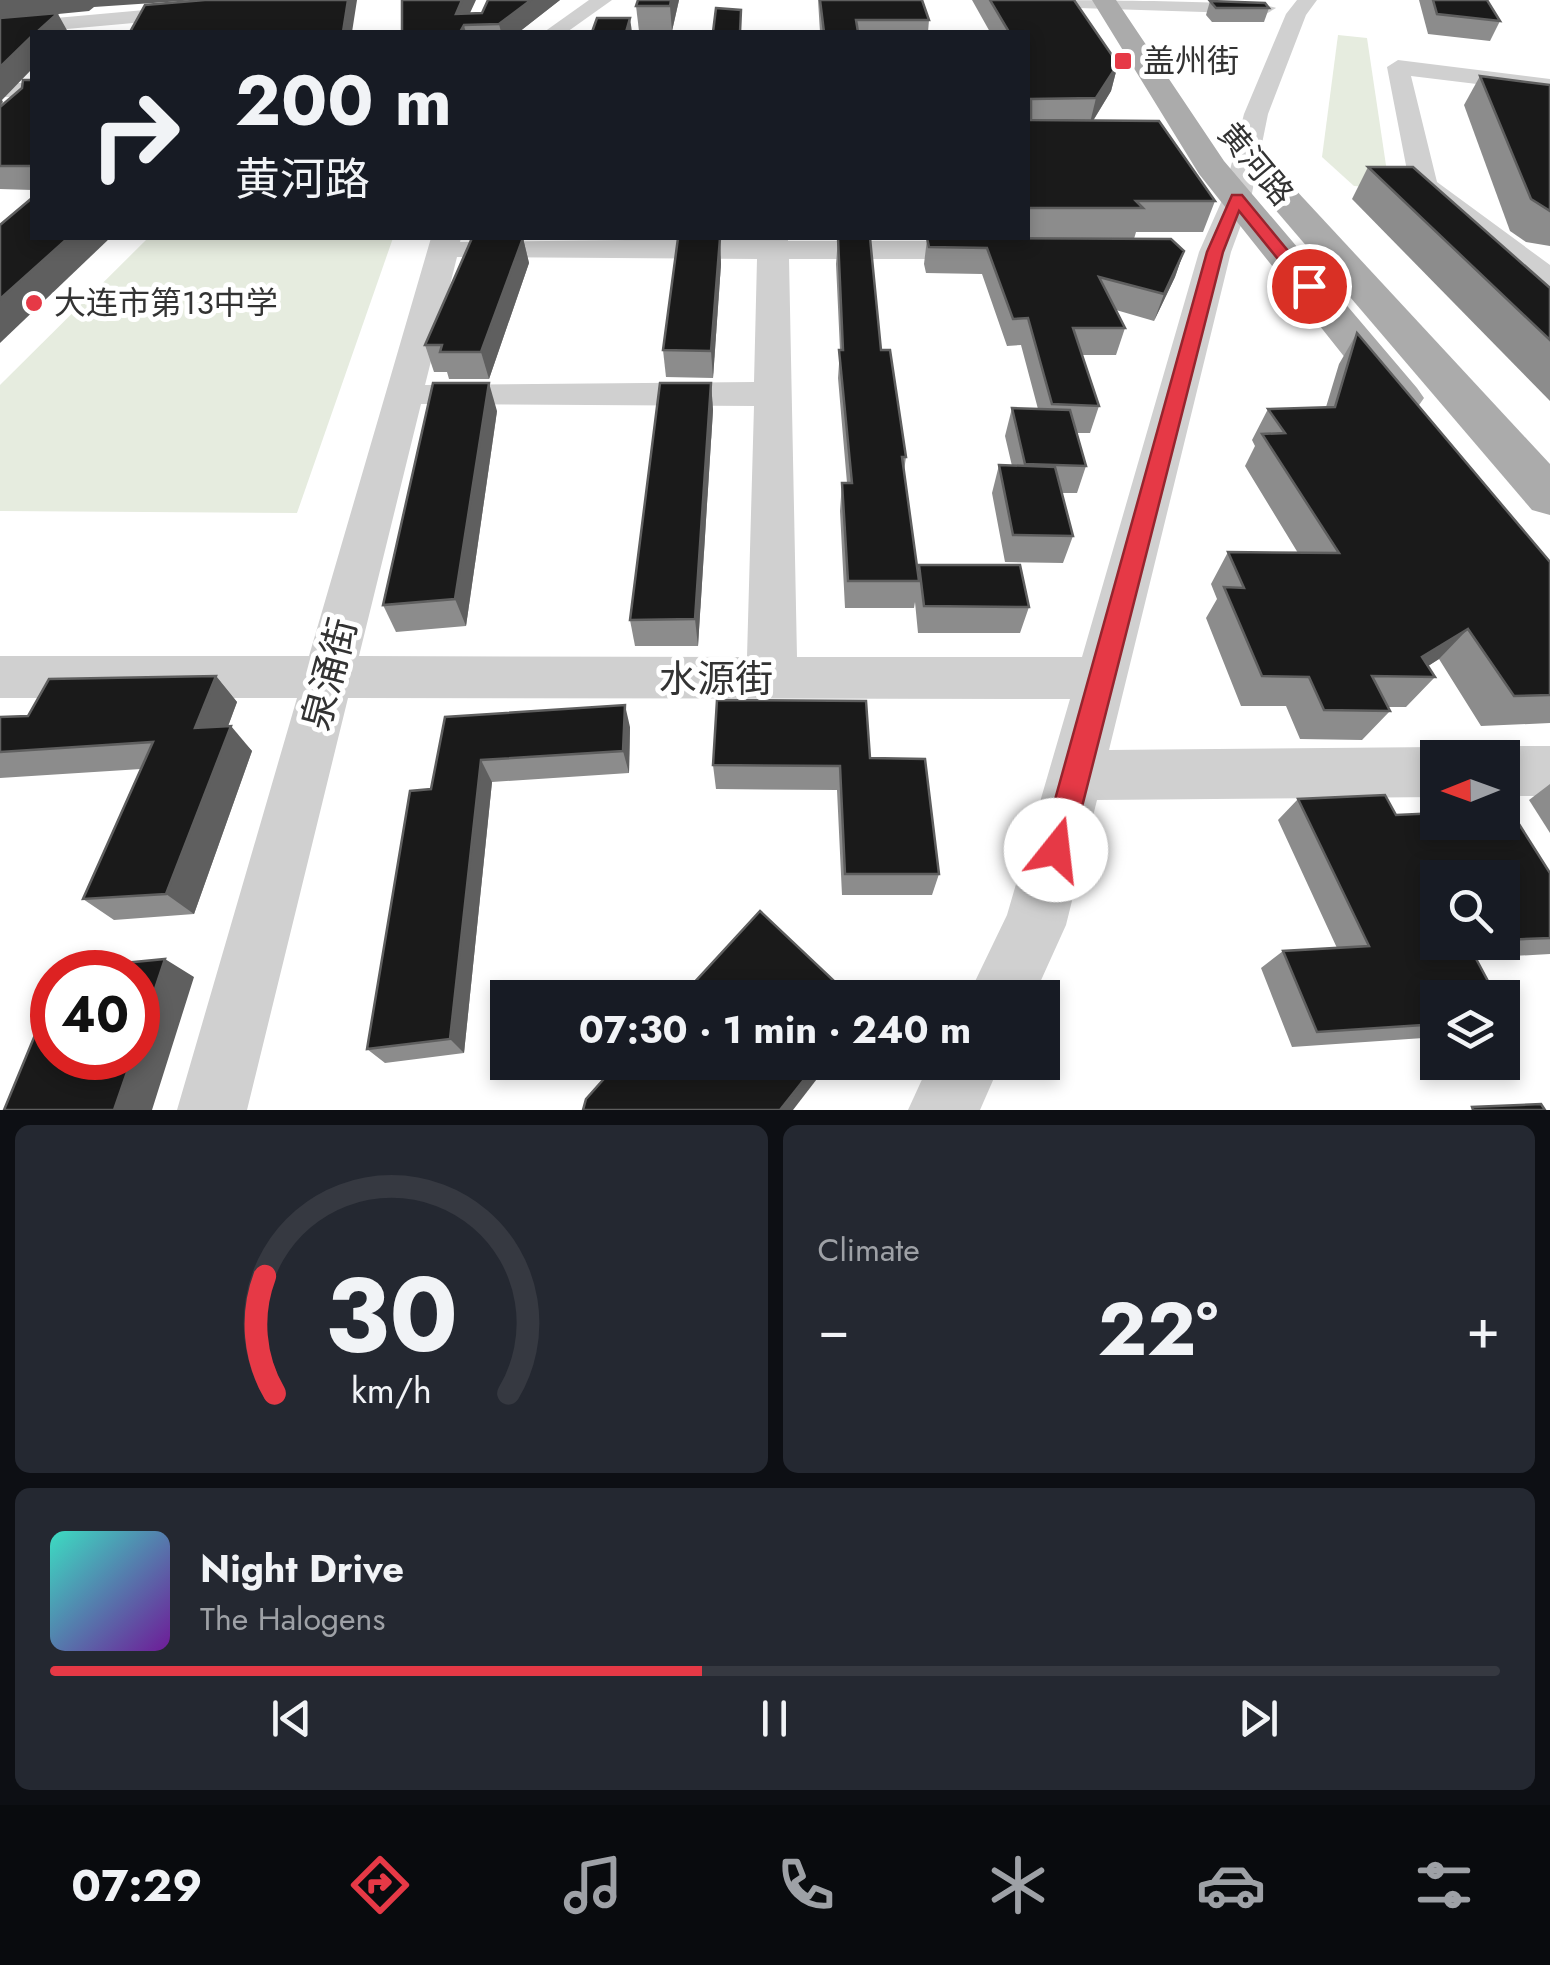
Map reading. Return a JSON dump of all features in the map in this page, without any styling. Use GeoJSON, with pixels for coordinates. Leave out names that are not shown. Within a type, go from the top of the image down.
{"type":"FeatureCollection","features":[{"type":"Feature","properties":{"kind":"main road"},"geometry":{"type":"LineString","coordinates":[[1123,3],[1163,38]]}},
{"type":"Feature","properties":{"kind":"main road","name":"黄河路"},"geometry":{"type":"LineString","coordinates":[[1123,3],[1191,139],[1234,158],[1550,497]]}},
{"type":"Feature","properties":{"kind":"main road","name":"黄河路"},"geometry":{"type":"LineString","coordinates":[[1234,158],[1425,426]]}},
{"type":"Feature","properties":{"kind":"street"},"geometry":{"type":"LineString","coordinates":[[108,30],[143,0]]}},
{"type":"Feature","properties":{"kind":"street"},"geometry":{"type":"LineString","coordinates":[[0,28],[323,0]]}},
{"type":"Feature","properties":{"kind":"street"},"geometry":{"type":"LineString","coordinates":[[557,30],[602,0]]}},
{"type":"Feature","properties":{"kind":"street"},"geometry":{"type":"LineString","coordinates":[[1008,980],[1035,925],[1103,678],[1196,252],[1304,4],[1014,0]]}},
{"type":"Feature","properties":{"kind":"street"},"geometry":{"type":"LineString","coordinates":[[1550,86],[1398,67],[1424,186],[1550,280]]}},
{"type":"Feature","properties":{"kind":"street"},"geometry":{"type":"LineString","coordinates":[[0,90],[30,92]]}},
{"type":"Feature","properties":{"kind":"street"},"geometry":{"type":"LineString","coordinates":[[13,116],[30,95]]}},
{"type":"Feature","properties":{"kind":"street"},"geometry":{"type":"LineString","coordinates":[[1155,139],[1191,139]]}},
{"type":"Feature","properties":{"kind":"street"},"geometry":{"type":"LineString","coordinates":[[444,244],[774,243],[1023,250]]}},
{"type":"Feature","properties":{"kind":"street"},"geometry":{"type":"LineString","coordinates":[[772,678],[774,243]]}},
{"type":"Feature","properties":{"kind":"street","name":"泉涌街"},"geometry":{"type":"LineString","coordinates":[[212,1110],[444,244]]}},
{"type":"Feature","properties":{"kind":"street"},"geometry":{"type":"LineString","coordinates":[[404,395],[773,394]]}},
{"type":"Feature","properties":{"kind":"street","name":"水源街"},"geometry":{"type":"LineString","coordinates":[[0,677],[1103,678]]}},
{"type":"Feature","properties":{"kind":"street"},"geometry":{"type":"LineString","coordinates":[[1520,771],[1550,771]]}},
{"type":"Feature","properties":{"kind":"street"},"geometry":{"type":"LineString","coordinates":[[1077,775],[1420,772]]}},
{"type":"Feature","properties":{"kind":"street"},"geometry":{"type":"LineString","coordinates":[[943,1110],[958,1080]]}},
{"type":"Feature","properties":{"kind":"shaded area"},"geometry":{"type":"Polygon","coordinates":[[[1338,35],[1367,38],[1387,172],[1380,188],[1354,186],[1322,157],[1338,35]]]}},
{"type":"Feature","properties":{"kind":"shaded area"},"geometry":{"type":"Polygon","coordinates":[[[146,240],[392,240],[297,513],[0,511],[0,385],[146,240]]]}},
{"type":"Feature","properties":{"kind":"building"},"geometry":{"type":"Polygon","coordinates":[[[205,0],[348,0],[343,30],[131,30],[145,5],[205,0]]]}},
{"type":"Feature","properties":{"kind":"building"},"geometry":{"type":"Polygon","coordinates":[[[402,0],[462,0],[456,14],[482,13],[488,0],[531,0],[499,24],[464,25],[461,30],[402,30],[402,0]]]}},
{"type":"Feature","properties":{"kind":"building"},"geometry":{"type":"Polygon","coordinates":[[[638,0],[671,0],[670,6],[636,6],[638,0]]]}},
{"type":"Feature","properties":{"kind":"building"},"geometry":{"type":"Polygon","coordinates":[[[820,0],[922,0],[929,20],[856,20],[858,30],[824,30],[820,0]]]}},
{"type":"Feature","properties":{"kind":"building"},"geometry":{"type":"Polygon","coordinates":[[[990,0],[1074,0],[1118,64],[1096,98],[1031,99],[1031,120],[1159,121],[1215,201],[1136,201],[1143,208],[1030,208],[1030,30],[1008,30],[990,0]]]}},
{"type":"Feature","properties":{"kind":"building"},"geometry":{"type":"Polygon","coordinates":[[[1433,0],[1487,0],[1500,21],[1437,14],[1433,0]]]}},
{"type":"Feature","properties":{"kind":"building"},"geometry":{"type":"Polygon","coordinates":[[[1210,1],[1265,3],[1269,8],[1216,8],[1210,1]]]}},
{"type":"Feature","properties":{"kind":"building"},"geometry":{"type":"Polygon","coordinates":[[[716,8],[741,10],[740,30],[713,30],[716,8]]]}},
{"type":"Feature","properties":{"kind":"building"},"geometry":{"type":"Polygon","coordinates":[[[58,13],[39,30],[30,30],[30,38],[0,67],[0,18],[58,13]]]}},
{"type":"Feature","properties":{"kind":"building"},"geometry":{"type":"Polygon","coordinates":[[[597,18],[630,18],[627,30],[593,30],[597,18]]]}},
{"type":"Feature","properties":{"kind":"building"},"geometry":{"type":"Polygon","coordinates":[[[1480,76],[1550,85],[1550,211],[1531,199],[1480,76]]]}},
{"type":"Feature","properties":{"kind":"building"},"geometry":{"type":"Polygon","coordinates":[[[23,80],[30,80],[30,166],[0,166],[0,107],[22,88],[23,80]]]}},
{"type":"Feature","properties":{"kind":"building"},"geometry":{"type":"Polygon","coordinates":[[[1368,167],[1413,167],[1550,288],[1550,340],[1368,167]]]}},
{"type":"Feature","properties":{"kind":"building"},"geometry":{"type":"Polygon","coordinates":[[[30,200],[30,240],[66,240],[0,299],[0,225],[30,200]]]}},
{"type":"Feature","properties":{"kind":"building"},"geometry":{"type":"Polygon","coordinates":[[[1171,239],[1184,251],[1164,294],[1099,277],[1125,328],[1073,328],[1099,406],[1052,404],[1028,318],[1013,319],[987,248],[929,247],[927,240],[1171,239]]]}},
{"type":"Feature","properties":{"kind":"building"},"geometry":{"type":"Polygon","coordinates":[[[471,240],[522,240],[481,352],[440,352],[442,345],[425,345],[471,240]]]}},
{"type":"Feature","properties":{"kind":"building"},"geometry":{"type":"Polygon","coordinates":[[[678,240],[720,240],[711,351],[663,350],[678,240]]]}},
{"type":"Feature","properties":{"kind":"building"},"geometry":{"type":"Polygon","coordinates":[[[838,240],[870,240],[881,350],[890,350],[919,581],[848,581],[842,483],[852,483],[839,350],[843,350],[838,240]]]}},
{"type":"Feature","properties":{"kind":"building"},"geometry":{"type":"Polygon","coordinates":[[[1357,333],[1550,562],[1550,695],[1514,696],[1468,629],[1422,657],[1435,677],[1372,676],[1390,711],[1324,710],[1309,677],[1262,676],[1224,587],[1244,588],[1228,552],[1339,553],[1262,434],[1285,433],[1268,409],[1335,407],[1357,333]]]}},
{"type":"Feature","properties":{"kind":"building"},"geometry":{"type":"Polygon","coordinates":[[[433,383],[489,383],[455,599],[383,605],[433,383]]]}},
{"type":"Feature","properties":{"kind":"building"},"geometry":{"type":"Polygon","coordinates":[[[660,383],[711,383],[695,619],[630,620],[660,383]]]}},
{"type":"Feature","properties":{"kind":"building"},"geometry":{"type":"Polygon","coordinates":[[[1012,408],[1070,410],[1086,466],[1025,464],[1012,408]]]}},
{"type":"Feature","properties":{"kind":"building"},"geometry":{"type":"Polygon","coordinates":[[[999,465],[1055,467],[1073,536],[1013,535],[999,465]]]}},
{"type":"Feature","properties":{"kind":"building"},"geometry":{"type":"Polygon","coordinates":[[[919,565],[1020,565],[1029,607],[924,606],[919,565]]]}},
{"type":"Feature","properties":{"kind":"building"},"geometry":{"type":"Polygon","coordinates":[[[216,676],[195,728],[231,726],[166,894],[83,899],[153,742],[0,752],[0,717],[28,716],[49,679],[216,676]]]}},
{"type":"Feature","properties":{"kind":"building"},"geometry":{"type":"Polygon","coordinates":[[[717,700],[866,701],[870,758],[925,759],[939,874],[845,874],[840,766],[713,765],[717,700]]]}},
{"type":"Feature","properties":{"kind":"building"},"geometry":{"type":"Polygon","coordinates":[[[625,705],[623,751],[481,760],[450,1039],[367,1049],[410,791],[431,789],[445,717],[625,705]]]}},
{"type":"Feature","properties":{"kind":"building"},"geometry":{"type":"Polygon","coordinates":[[[1385,795],[1396,815],[1420,814],[1420,840],[1520,840],[1520,826],[1550,873],[1550,938],[1520,939],[1520,860],[1420,860],[1420,960],[1477,960],[1487,980],[1420,980],[1420,1025],[1317,1032],[1283,951],[1369,946],[1298,799],[1385,795]]]}},
{"type":"Feature","properties":{"kind":"building"},"geometry":{"type":"Polygon","coordinates":[[[760,911],[833,980],[697,980],[760,911]]]}},
{"type":"Feature","properties":{"kind":"building"},"geometry":{"type":"Polygon","coordinates":[[[30,1047],[30,1080],[124,1080],[114,1110],[4,1110],[30,1047]]]}},
{"type":"Feature","properties":{"kind":"building"},"geometry":{"type":"Polygon","coordinates":[[[603,1080],[804,1080],[780,1110],[583,1110],[586,1099],[603,1080]]]}},
{"type":"Feature","properties":{"kind":"building"},"geometry":{"type":"Polygon","coordinates":[[[1541,1104],[1545,1110],[1472,1107],[1541,1104]]]}},
{"type":"Feature","properties":{"kind":"place","name":"盖州街"},"geometry":{"type":"Point","coordinates":[1123,61]}},
{"type":"Feature","properties":{"kind":"place","name":"大连市第13中学"},"geometry":{"type":"Point","coordinates":[34,303]}},
{"type":"Feature","properties":{"kind":"route"},"geometry":{"type":"LineString","coordinates":[[1056,850],[1215,252],[1237,198],[1309,286]]}}]}
